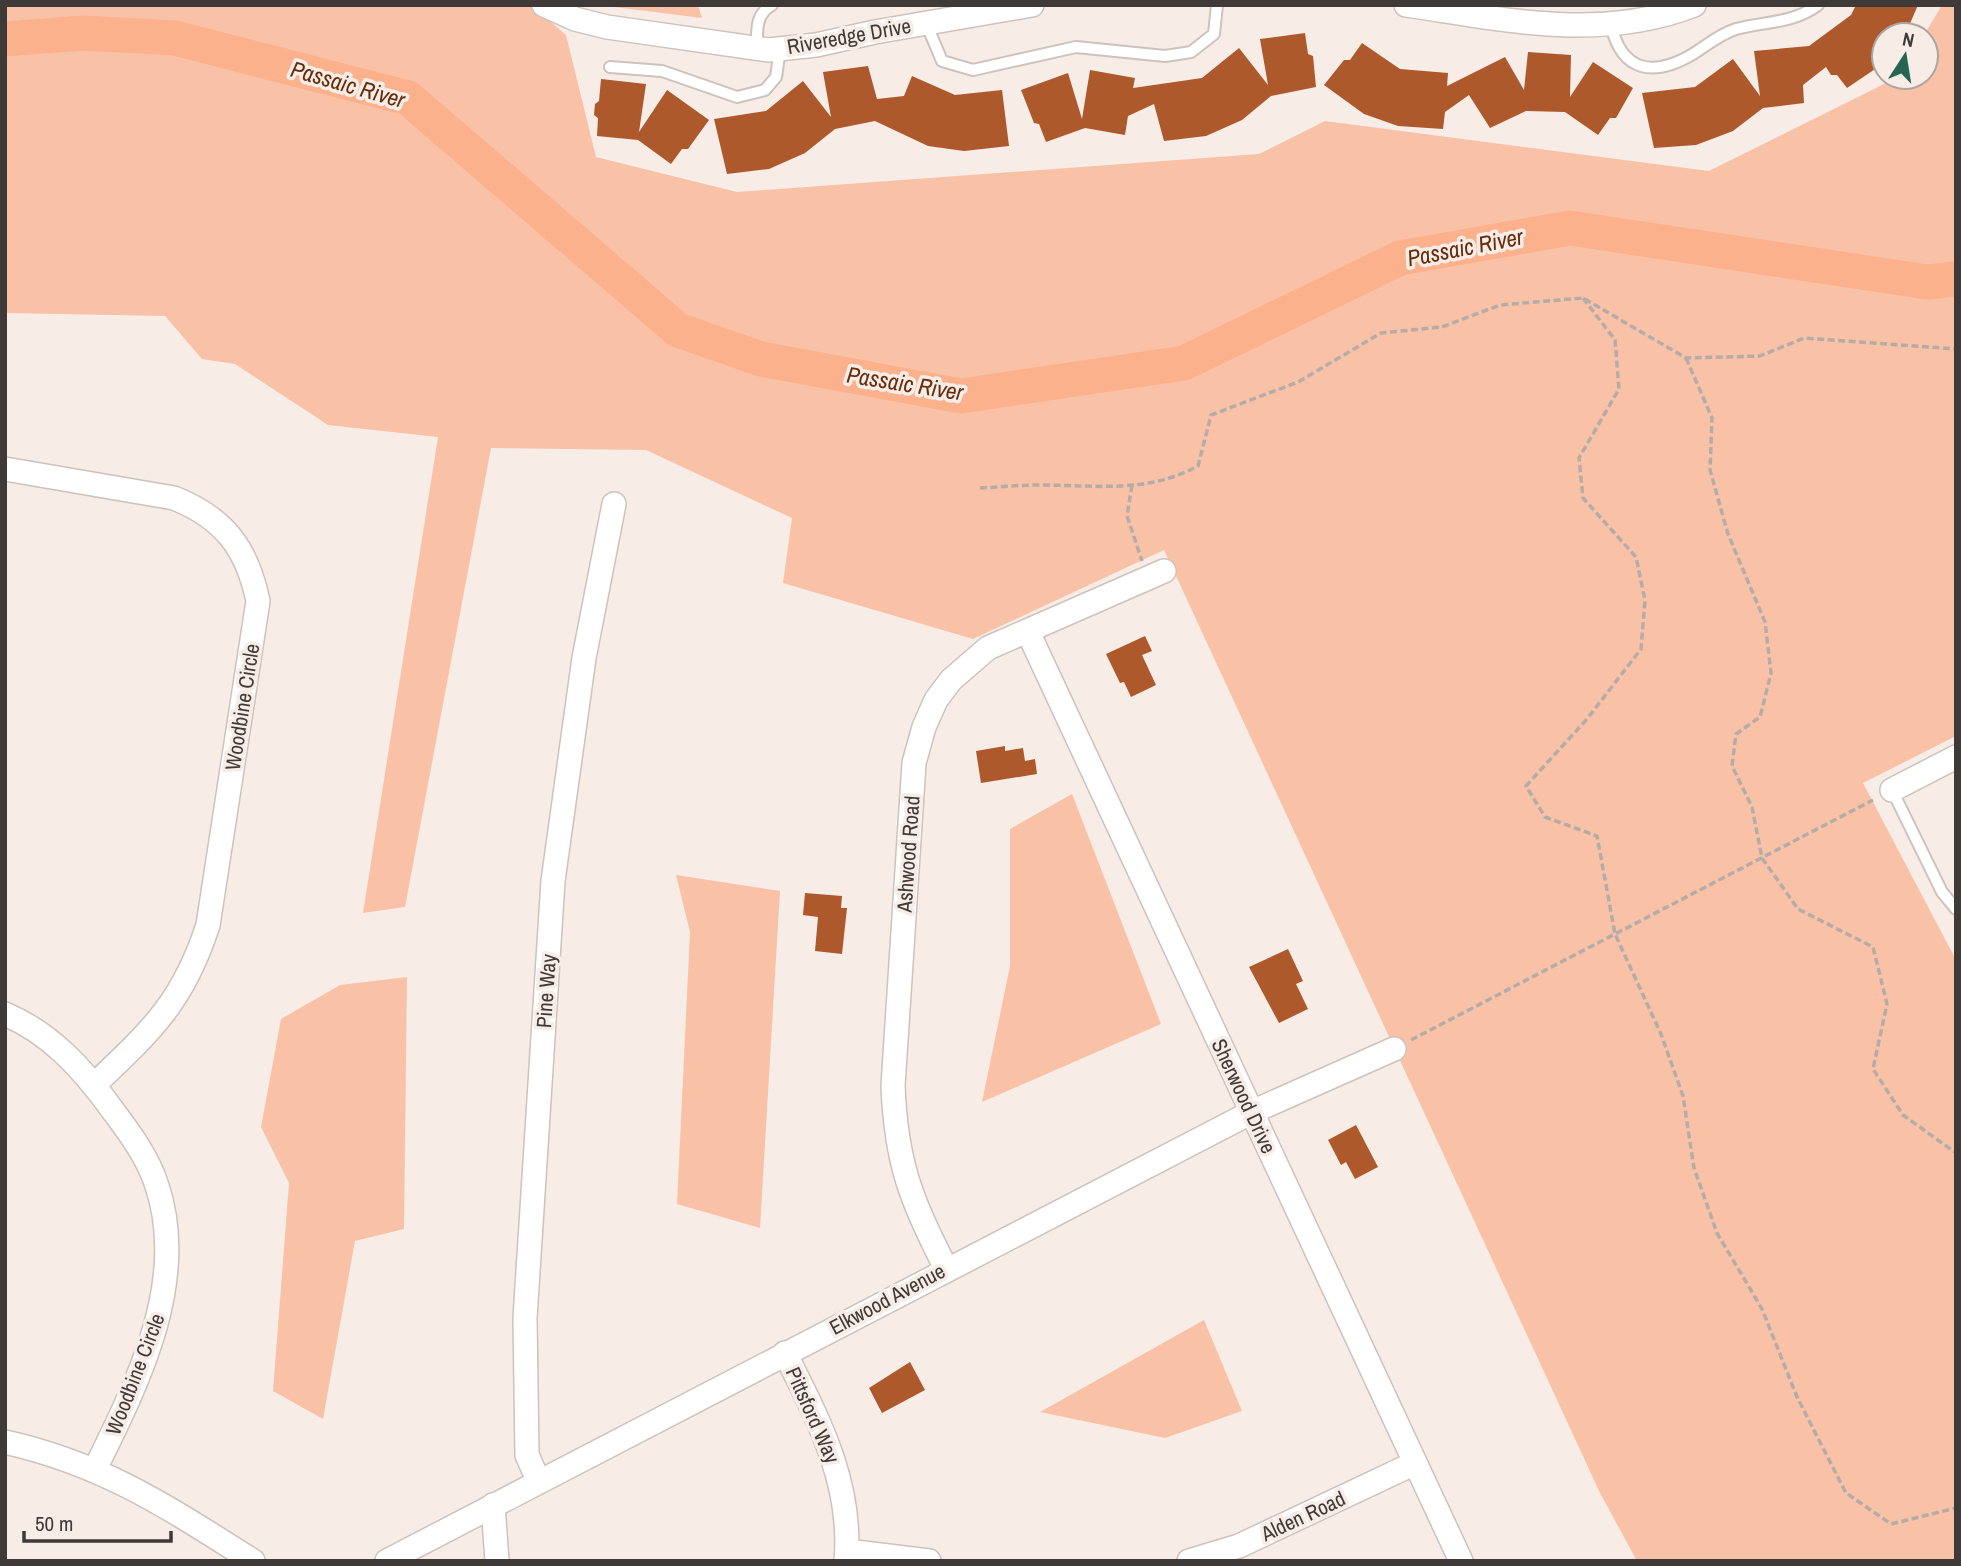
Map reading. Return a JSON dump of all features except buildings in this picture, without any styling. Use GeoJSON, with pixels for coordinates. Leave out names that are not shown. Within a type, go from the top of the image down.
{"type":"FeatureCollection","features":[{"type":"Feature","properties":{"kind":"street","name":"Riveredge Drive"},"geometry":{"type":"LineString","coordinates":[[544,5],[575,19],[607,27],[780,49],[816,46],[925,23],[1032,5]]}},
{"type":"Feature","properties":{"kind":"street"},"geometry":{"type":"LineString","coordinates":[[1406,5],[1508,12],[1548,25],[1621,20],[1695,5]]}},
{"type":"Feature","properties":{"kind":"street","name":"Woodbine Circle"},"geometry":{"type":"LineString","coordinates":[[5,469],[174,498],[195,506],[222,525],[237,547],[251,570],[258,601],[208,925],[196,963],[171,1008],[139,1043],[94,1084]]}},
{"type":"Feature","properties":{"kind":"street","name":"Pine Way"},"geometry":{"type":"LineString","coordinates":[[538,1480],[527,1455],[526,1318],[553,881],[584,658],[614,503]]}},
{"type":"Feature","properties":{"kind":"street","name":"Ashwood Road"},"geometry":{"type":"LineString","coordinates":[[946,1268],[912,1199],[895,1138],[893,1086],[914,764],[923,727],[936,700],[951,680],[988,648],[1156,574]]}},
{"type":"Feature","properties":{"kind":"street","name":"Sherwood Drive"},"geometry":{"type":"LineString","coordinates":[[1028,632],[1461,1561]]}},
{"type":"Feature","properties":{"kind":"street"},"geometry":{"type":"LineString","coordinates":[[1892,790],[1956,757]]}},
{"type":"Feature","properties":{"kind":"street","name":"Woodbine Circle"},"geometry":{"type":"LineString","coordinates":[[5,1014],[47,1037],[94,1084],[127,1129],[157,1186],[164,1221],[164,1296],[155,1335],[95,1469]]}},
{"type":"Feature","properties":{"kind":"street","name":"Elkwood Avenue"},"geometry":{"type":"LineString","coordinates":[[387,1561],[946,1268],[1252,1112],[1394,1049]]}},
{"type":"Feature","properties":{"kind":"street","name":"Pittsford Way"},"geometry":{"type":"LineString","coordinates":[[785,1353],[833,1457],[841,1484],[846,1556]]}},
{"type":"Feature","properties":{"kind":"street"},"geometry":{"type":"LineString","coordinates":[[5,1442],[51,1452],[146,1493],[253,1561]]}},
{"type":"Feature","properties":{"kind":"street","name":"Alden Road"},"geometry":{"type":"LineString","coordinates":[[1189,1561],[1239,1546],[1415,1463]]}},
{"type":"Feature","properties":{"kind":"street"},"geometry":{"type":"LineString","coordinates":[[493,1505],[497,1561]]}},
{"type":"Feature","properties":{"kind":"street"},"geometry":{"type":"LineString","coordinates":[[846,1556],[929,1561]]}},
{"type":"Feature","properties":{"kind":"lane"},"geometry":{"type":"LineString","coordinates":[[757,48],[758,20],[765,9],[772,5]]}},
{"type":"Feature","properties":{"kind":"lane"},"geometry":{"type":"LineString","coordinates":[[925,23],[942,61],[973,70],[1076,47],[1166,56],[1191,52],[1214,34],[1217,5]]}},
{"type":"Feature","properties":{"kind":"lane"},"geometry":{"type":"LineString","coordinates":[[1621,20],[1617,47],[1624,56],[1632,64],[1658,67],[1691,55],[1733,30],[1793,20],[1818,5]]}},
{"type":"Feature","properties":{"kind":"lane"},"geometry":{"type":"LineString","coordinates":[[610,67],[662,71],[737,97],[765,90],[776,76],[780,49]]}},
{"type":"Feature","properties":{"kind":"lane"},"geometry":{"type":"LineString","coordinates":[[1892,790],[1942,892],[1956,909]]}},
{"type":"Feature","properties":{"kind":"path"},"geometry":{"type":"LineString","coordinates":[[1583,298],[1615,340],[1619,389],[1579,458],[1583,498],[1636,557],[1645,600],[1641,649],[1587,719],[1526,786],[1545,817],[1597,836],[1615,934],[1638,978],[1678,1083],[1694,1168],[1717,1233],[1762,1309],[1797,1397],[1846,1493],[1891,1524],[1956,1508]]}},
{"type":"Feature","properties":{"kind":"path"},"geometry":{"type":"LineString","coordinates":[[980,488],[1132,485],[1171,480],[1198,466],[1211,415],[1298,382],[1381,333],[1441,327],[1500,304],[1583,298],[1686,358],[1760,356],[1804,338],[1956,349]]}},
{"type":"Feature","properties":{"kind":"path"},"geometry":{"type":"LineString","coordinates":[[1686,358],[1712,418],[1710,470],[1728,534],[1765,622],[1771,673],[1760,717],[1736,734],[1732,766],[1752,807],[1762,858],[1798,909],[1874,947],[1887,1004],[1873,1069],[1903,1115],[1956,1153]]}},
{"type":"Feature","properties":{"kind":"path"},"geometry":{"type":"LineString","coordinates":[[1132,485],[1127,516],[1156,574]]}},
{"type":"Feature","properties":{"kind":"path"},"geometry":{"type":"LineString","coordinates":[[1394,1049],[1892,790]]}},
{"type":"Feature","properties":{"kind":"shaded area"},"geometry":{"type":"Polygon","coordinates":[[[5,5],[531,5],[566,35],[596,157],[737,192],[1259,154],[1325,121],[1709,171],[1870,91],[1940,91],[1940,21],[1932,21],[1942,5],[1956,5],[1956,736],[1863,783],[1956,960],[1956,1561],[1637,1561],[1600,1493],[1164,550],[973,639],[783,583],[792,518],[646,450],[491,448],[405,907],[363,913],[438,437],[328,425],[235,364],[202,359],[165,316],[5,313],[5,5]]]}},
{"type":"Feature","properties":{"kind":"shaded area"},"geometry":{"type":"Polygon","coordinates":[[[604,5],[698,5],[702,18],[606,6],[604,5]]]}},
{"type":"Feature","properties":{"kind":"shaded area"},"geometry":{"type":"Polygon","coordinates":[[[1072,794],[1161,1024],[982,1102],[1010,966],[1010,829],[1072,794]]]}},
{"type":"Feature","properties":{"kind":"shaded area"},"geometry":{"type":"Polygon","coordinates":[[[676,875],[780,891],[760,1228],[677,1204],[690,932],[676,875]]]}},
{"type":"Feature","properties":{"kind":"shaded area"},"geometry":{"type":"Polygon","coordinates":[[[407,977],[404,1229],[355,1241],[323,1419],[273,1391],[289,1183],[261,1127],[281,1019],[340,985],[407,977]]]}},
{"type":"Feature","properties":{"kind":"shaded area"},"geometry":{"type":"Polygon","coordinates":[[[1204,1320],[1242,1411],[1165,1438],[1040,1412],[1204,1320]]]}},
{"type":"Feature","properties":{"kind":"waterway","name":"Passaic River"},"geometry":{"type":"LineString","coordinates":[[5,39],[83,33],[175,38],[408,98],[678,330],[761,359],[961,396],[1184,363],[1400,258],[1570,228],[1927,282],[1956,279]]}}]}
